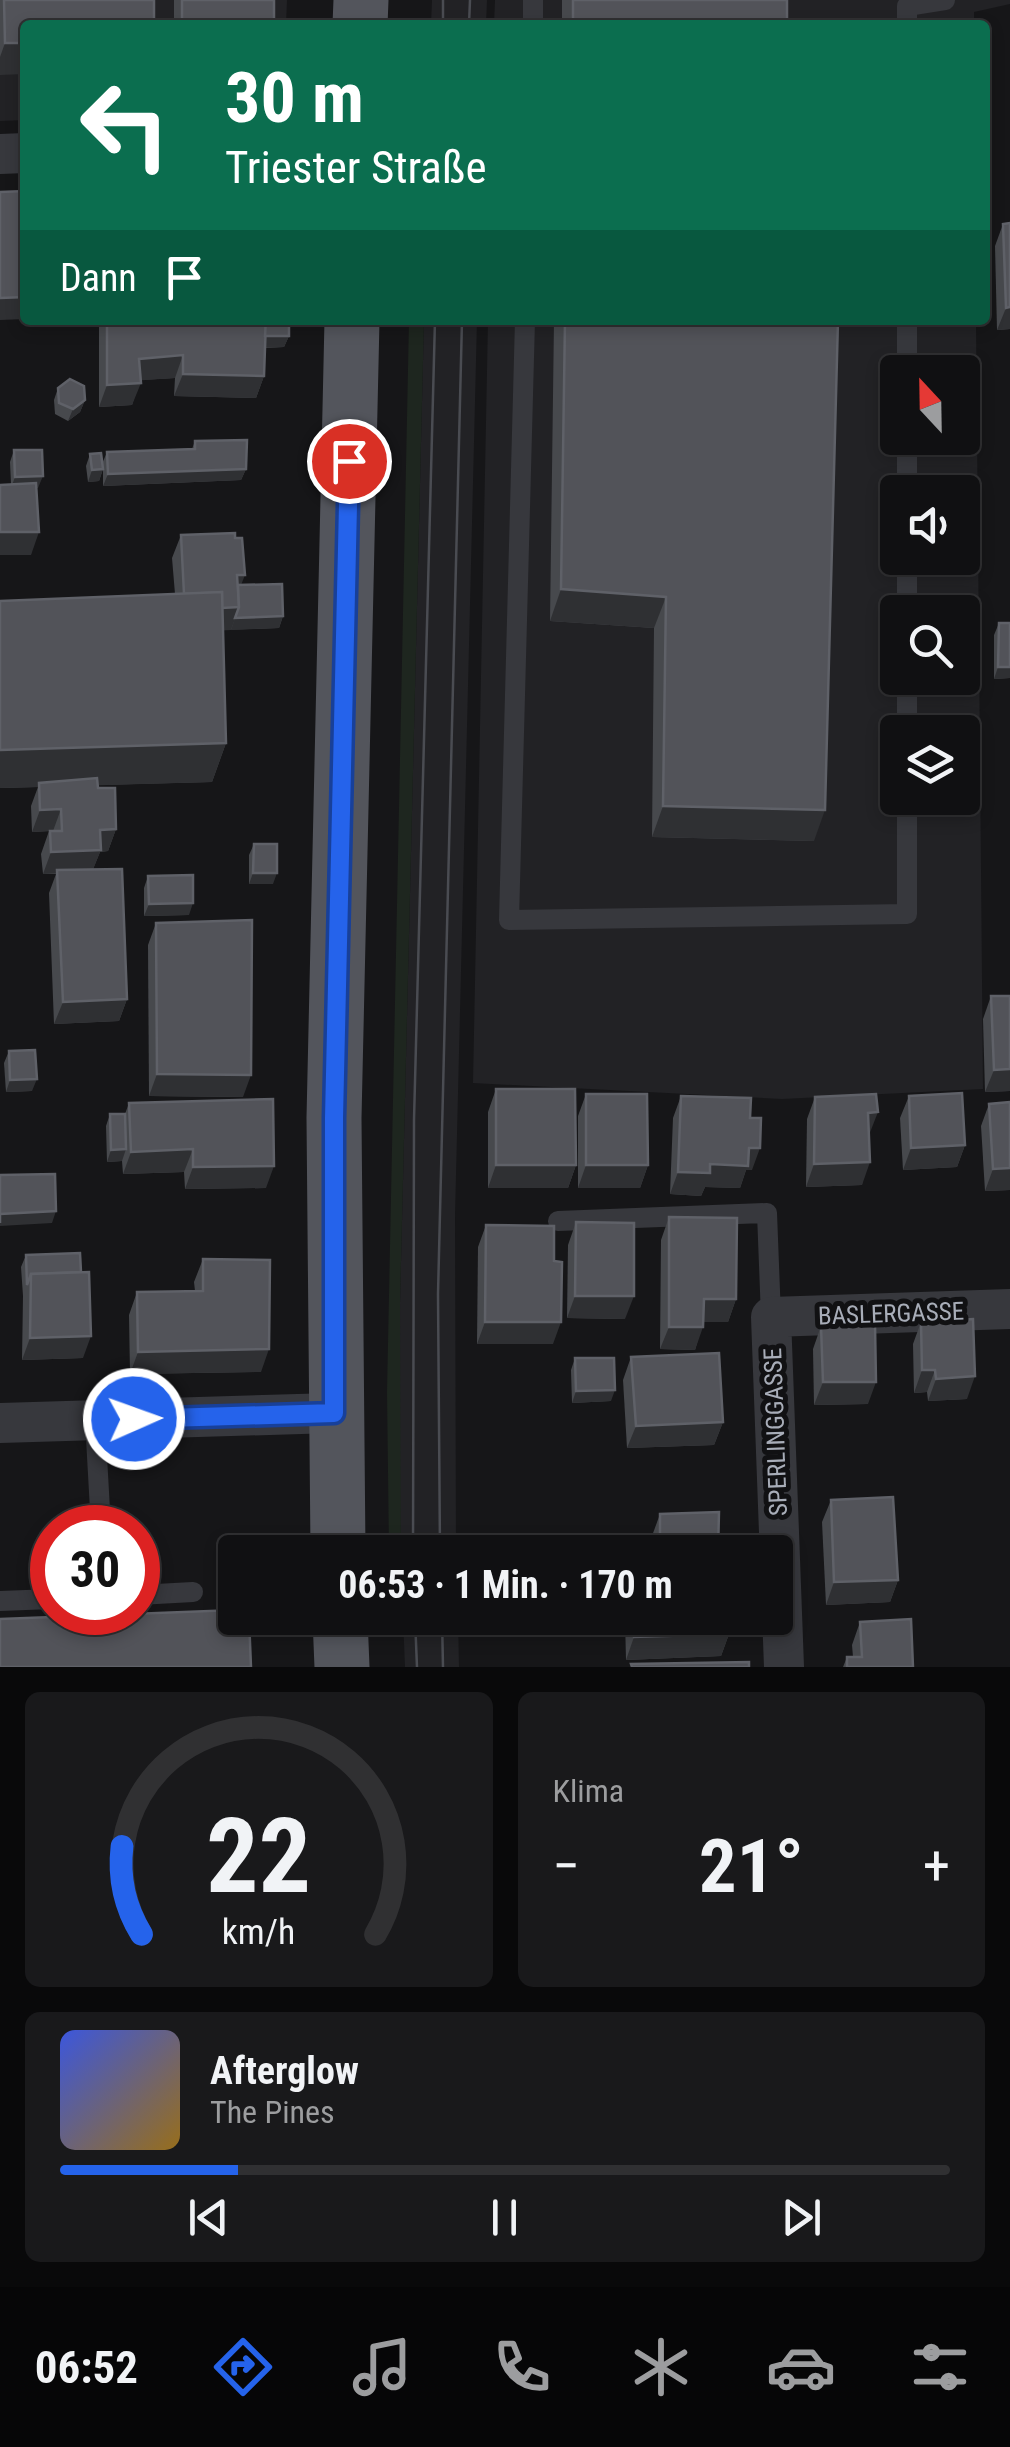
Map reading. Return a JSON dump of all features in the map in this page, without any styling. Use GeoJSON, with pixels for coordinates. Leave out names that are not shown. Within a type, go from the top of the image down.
{"type":"FeatureCollection","features":[{"type":"Feature","properties":{"kind":"main road"},"geometry":{"type":"LineString","coordinates":[[338,1535],[334,1118],[352,325]]}},
{"type":"Feature","properties":{"kind":"main road"},"geometry":{"type":"LineString","coordinates":[[341,1635],[342,1667]]}},
{"type":"Feature","properties":{"kind":"street","name":"BASLERGASSE"},"geometry":{"type":"LineString","coordinates":[[771,1316],[1010,1309]]}},
{"type":"Feature","properties":{"kind":"street","name":"SPERLINGGASSE"},"geometry":{"type":"LineString","coordinates":[[771,1316],[784,1667]]}},
{"type":"Feature","properties":{"kind":"street"},"geometry":{"type":"LineString","coordinates":[[0,1423],[334,1413]]}},
{"type":"Feature","properties":{"kind":"lane"},"geometry":{"type":"LineString","coordinates":[[907,20],[907,6],[945,0]]}},
{"type":"Feature","properties":{"kind":"lane"},"geometry":{"type":"LineString","coordinates":[[525,325],[509,920],[907,914],[907,815]]}},
{"type":"Feature","properties":{"kind":"lane"},"geometry":{"type":"LineString","coordinates":[[907,325],[907,355]]}},
{"type":"Feature","properties":{"kind":"lane"},"geometry":{"type":"LineString","coordinates":[[558,1221],[767,1213],[771,1316]]}},
{"type":"Feature","properties":{"kind":"lane"},"geometry":{"type":"LineString","coordinates":[[95,1420],[99,1505]]}},
{"type":"Feature","properties":{"kind":"lane"},"geometry":{"type":"LineString","coordinates":[[160,1594],[192,1592]]}},
{"type":"Feature","properties":{"kind":"lane"},"geometry":{"type":"LineString","coordinates":[[0,1601],[30,1600]]}},
{"type":"Feature","properties":{"kind":"shaded area"},"geometry":{"type":"Polygon","coordinates":[[[0,0],[287,0],[286,20],[20,20],[20,120],[0,121],[0,0]]]}},
{"type":"Feature","properties":{"kind":"shaded area"},"geometry":{"type":"Polygon","coordinates":[[[432,0],[487,0],[486,20],[431,20],[432,0]]]}},
{"type":"Feature","properties":{"kind":"shaded area"},"geometry":{"type":"Polygon","coordinates":[[[495,0],[1010,0],[1010,4],[974,12],[974,20],[494,20],[495,0]]]}},
{"type":"Feature","properties":{"kind":"shaded area"},"geometry":{"type":"Polygon","coordinates":[[[409,325],[424,325],[400,1303],[401,1535],[389,1535],[387,1392],[409,325]]]}},
{"type":"Feature","properties":{"kind":"shaded area"},"geometry":{"type":"Polygon","coordinates":[[[424,325],[477,325],[455,1216],[456,1535],[401,1535],[400,1303],[424,325]]]}},
{"type":"Feature","properties":{"kind":"shaded area"},"geometry":{"type":"Polygon","coordinates":[[[488,325],[976,325],[976,355],[880,355],[880,455],[977,455],[977,475],[880,475],[880,575],[978,575],[979,595],[880,595],[880,695],[979,695],[980,715],[880,715],[880,815],[980,815],[980,759],[983,1089],[782,1099],[473,1083],[488,325]]]}},
{"type":"Feature","properties":{"kind":"shaded area"},"geometry":{"type":"Polygon","coordinates":[[[404,1635],[458,1635],[459,1667],[405,1667],[404,1635]]]}},
{"type":"Feature","properties":{"kind":"building"},"geometry":{"type":"Polygon","coordinates":[[[4,0],[154,0],[154,20],[20,20],[20,43],[5,43],[4,0]]]}},
{"type":"Feature","properties":{"kind":"building"},"geometry":{"type":"Polygon","coordinates":[[[182,0],[274,0],[274,20],[182,20],[182,0]]]}},
{"type":"Feature","properties":{"kind":"building"},"geometry":{"type":"Polygon","coordinates":[[[573,0],[787,0],[787,20],[573,20],[573,0]]]}},
{"type":"Feature","properties":{"kind":"building"},"geometry":{"type":"Polygon","coordinates":[[[20,191],[20,297],[0,298],[0,192],[20,191]]]}},
{"type":"Feature","properties":{"kind":"building"},"geometry":{"type":"Polygon","coordinates":[[[1010,223],[1010,307],[1006,308],[1003,224],[1010,223]]]}},
{"type":"Feature","properties":{"kind":"building"},"geometry":{"type":"Polygon","coordinates":[[[107,325],[266,325],[264,376],[183,374],[183,355],[139,359],[141,383],[107,385],[107,325]]]}},
{"type":"Feature","properties":{"kind":"building"},"geometry":{"type":"Polygon","coordinates":[[[266,325],[289,325],[289,336],[265,336],[266,325]]]}},
{"type":"Feature","properties":{"kind":"building"},"geometry":{"type":"Polygon","coordinates":[[[565,325],[838,325],[825,810],[663,806],[666,597],[561,589],[565,325]]]}},
{"type":"Feature","properties":{"kind":"building"},"geometry":{"type":"Polygon","coordinates":[[[70,379],[84,386],[85,400],[73,409],[59,403],[58,388],[70,379]]]}},
{"type":"Feature","properties":{"kind":"building"},"geometry":{"type":"Polygon","coordinates":[[[247,440],[246,469],[108,474],[107,452],[195,449],[195,441],[247,440]]]}},
{"type":"Feature","properties":{"kind":"building"},"geometry":{"type":"Polygon","coordinates":[[[14,450],[42,450],[43,476],[15,477],[14,450]]]}},
{"type":"Feature","properties":{"kind":"building"},"geometry":{"type":"Polygon","coordinates":[[[101,453],[103,469],[92,470],[90,454],[101,453]]]}},
{"type":"Feature","properties":{"kind":"building"},"geometry":{"type":"Polygon","coordinates":[[[36,483],[39,532],[0,532],[0,485],[36,483]]]}},
{"type":"Feature","properties":{"kind":"building"},"geometry":{"type":"Polygon","coordinates":[[[235,533],[235,538],[242,538],[245,575],[237,575],[239,607],[222,608],[222,592],[184,594],[181,535],[235,533]]]}},
{"type":"Feature","properties":{"kind":"building"},"geometry":{"type":"Polygon","coordinates":[[[282,584],[283,616],[235,618],[238,585],[282,584]]]}},
{"type":"Feature","properties":{"kind":"building"},"geometry":{"type":"Polygon","coordinates":[[[222,592],[226,743],[0,750],[0,601],[222,592]]]}},
{"type":"Feature","properties":{"kind":"building"},"geometry":{"type":"Polygon","coordinates":[[[999,623],[1010,623],[1010,667],[998,667],[999,623]]]}},
{"type":"Feature","properties":{"kind":"building"},"geometry":{"type":"Polygon","coordinates":[[[97,778],[98,788],[115,788],[116,829],[100,830],[101,850],[51,852],[50,831],[62,831],[61,809],[40,810],[39,783],[97,778]]]}},
{"type":"Feature","properties":{"kind":"building"},"geometry":{"type":"Polygon","coordinates":[[[254,844],[277,844],[277,873],[253,873],[254,844]]]}},
{"type":"Feature","properties":{"kind":"building"},"geometry":{"type":"Polygon","coordinates":[[[122,869],[127,999],[63,1002],[57,870],[122,869]]]}},
{"type":"Feature","properties":{"kind":"building"},"geometry":{"type":"Polygon","coordinates":[[[193,875],[193,903],[149,904],[148,876],[193,875]]]}},
{"type":"Feature","properties":{"kind":"building"},"geometry":{"type":"Polygon","coordinates":[[[252,920],[251,1075],[157,1074],[156,923],[252,920]]]}},
{"type":"Feature","properties":{"kind":"building"},"geometry":{"type":"Polygon","coordinates":[[[991,996],[1010,996],[1010,1069],[994,1070],[991,996]]]}},
{"type":"Feature","properties":{"kind":"building"},"geometry":{"type":"Polygon","coordinates":[[[35,1050],[37,1079],[10,1080],[9,1051],[35,1050]]]}},
{"type":"Feature","properties":{"kind":"building"},"geometry":{"type":"Polygon","coordinates":[[[496,1089],[575,1089],[576,1165],[496,1165],[496,1089]]]}},
{"type":"Feature","properties":{"kind":"building"},"geometry":{"type":"Polygon","coordinates":[[[962,1093],[965,1145],[911,1148],[909,1096],[962,1093]]]}},
{"type":"Feature","properties":{"kind":"building"},"geometry":{"type":"Polygon","coordinates":[[[586,1094],[647,1094],[648,1165],[586,1165],[586,1094]]]}},
{"type":"Feature","properties":{"kind":"building"},"geometry":{"type":"Polygon","coordinates":[[[876,1094],[878,1112],[868,1113],[870,1162],[814,1164],[815,1097],[876,1094]]]}},
{"type":"Feature","properties":{"kind":"building"},"geometry":{"type":"Polygon","coordinates":[[[681,1096],[751,1098],[750,1118],[761,1118],[760,1148],[749,1148],[748,1166],[710,1164],[710,1173],[678,1172],[681,1096]]]}},
{"type":"Feature","properties":{"kind":"building"},"geometry":{"type":"Polygon","coordinates":[[[273,1099],[274,1166],[193,1167],[193,1149],[131,1152],[129,1103],[273,1099]]]}},
{"type":"Feature","properties":{"kind":"building"},"geometry":{"type":"Polygon","coordinates":[[[1010,1102],[1010,1168],[993,1169],[989,1104],[1010,1102]]]}},
{"type":"Feature","properties":{"kind":"building"},"geometry":{"type":"Polygon","coordinates":[[[110,1114],[125,1114],[126,1149],[111,1150],[110,1114]]]}},
{"type":"Feature","properties":{"kind":"building"},"geometry":{"type":"Polygon","coordinates":[[[55,1174],[56,1211],[0,1214],[0,1175],[55,1174]]]}},
{"type":"Feature","properties":{"kind":"building"},"geometry":{"type":"Polygon","coordinates":[[[669,1217],[737,1218],[736,1299],[704,1299],[703,1327],[669,1327],[669,1217]]]}},
{"type":"Feature","properties":{"kind":"building"},"geometry":{"type":"Polygon","coordinates":[[[576,1222],[634,1223],[634,1296],[575,1296],[576,1222]]]}},
{"type":"Feature","properties":{"kind":"building"},"geometry":{"type":"Polygon","coordinates":[[[486,1225],[554,1226],[554,1261],[562,1262],[561,1322],[485,1322],[486,1225]]]}},
{"type":"Feature","properties":{"kind":"building"},"geometry":{"type":"Polygon","coordinates":[[[80,1253],[81,1272],[31,1274],[27,1285],[26,1255],[80,1253]]]}},
{"type":"Feature","properties":{"kind":"building"},"geometry":{"type":"Polygon","coordinates":[[[203,1259],[270,1260],[269,1349],[138,1352],[137,1292],[203,1291],[203,1259]]]}},
{"type":"Feature","properties":{"kind":"building"},"geometry":{"type":"Polygon","coordinates":[[[89,1272],[91,1336],[30,1338],[31,1274],[89,1272]]]}},
{"type":"Feature","properties":{"kind":"building"},"geometry":{"type":"Polygon","coordinates":[[[973,1319],[975,1376],[936,1379],[935,1370],[922,1370],[921,1322],[973,1319]]]}},
{"type":"Feature","properties":{"kind":"building"},"geometry":{"type":"Polygon","coordinates":[[[875,1324],[876,1382],[823,1382],[821,1326],[875,1324]]]}},
{"type":"Feature","properties":{"kind":"building"},"geometry":{"type":"Polygon","coordinates":[[[719,1353],[723,1422],[636,1426],[631,1357],[719,1353]]]}},
{"type":"Feature","properties":{"kind":"building"},"geometry":{"type":"Polygon","coordinates":[[[575,1358],[614,1358],[615,1390],[576,1391],[575,1358]]]}},
{"type":"Feature","properties":{"kind":"building"},"geometry":{"type":"Polygon","coordinates":[[[893,1497],[898,1580],[834,1582],[831,1500],[893,1497]]]}},
{"type":"Feature","properties":{"kind":"building"},"geometry":{"type":"Polygon","coordinates":[[[719,1512],[718,1535],[660,1535],[660,1514],[719,1512]]]}},
{"type":"Feature","properties":{"kind":"building"},"geometry":{"type":"Polygon","coordinates":[[[218,1611],[218,1635],[250,1635],[251,1667],[0,1667],[0,1619],[30,1618],[30,1635],[160,1635],[160,1613],[218,1611]]]}},
{"type":"Feature","properties":{"kind":"building"},"geometry":{"type":"Polygon","coordinates":[[[911,1619],[913,1667],[847,1667],[847,1657],[862,1657],[860,1622],[911,1619]]]}},
{"type":"Feature","properties":{"kind":"building"},"geometry":{"type":"Polygon","coordinates":[[[634,1635],[697,1635],[634,1637],[634,1635]]]}},
{"type":"Feature","properties":{"kind":"building"},"geometry":{"type":"Polygon","coordinates":[[[749,1662],[749,1667],[631,1664],[749,1662]]]}},
{"type":"Feature","properties":{"kind":"tram line"},"geometry":{"type":"LineString","coordinates":[[443,0],[443,20]]}},
{"type":"Feature","properties":{"kind":"tram line"},"geometry":{"type":"LineString","coordinates":[[469,20],[470,0]]}},
{"type":"Feature","properties":{"kind":"tram line"},"geometry":{"type":"LineString","coordinates":[[413,1535],[414,1120],[435,325]]}},
{"type":"Feature","properties":{"kind":"tram line"},"geometry":{"type":"LineString","coordinates":[[440,1535],[438,1294],[462,325]]}},
{"type":"Feature","properties":{"kind":"tram line"},"geometry":{"type":"LineString","coordinates":[[416,1635],[417,1667]]}},
{"type":"Feature","properties":{"kind":"tram line"},"geometry":{"type":"LineString","coordinates":[[442,1635],[443,1667]]}},
{"type":"Feature","properties":{"kind":"route"},"geometry":{"type":"LineString","coordinates":[[134,1419],[334,1413],[334,1118],[349,461]]}}]}
